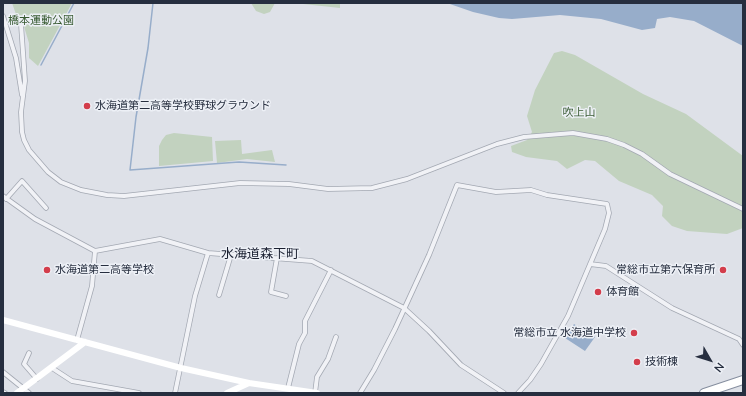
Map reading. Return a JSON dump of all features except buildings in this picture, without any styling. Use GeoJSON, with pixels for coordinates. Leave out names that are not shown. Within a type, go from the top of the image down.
{"type":"FeatureCollection","features":[{"type":"Feature","properties":{"kind":"highway"},"geometry":{"type":"LineString","coordinates":[[704,393],[743,380]]}},
{"type":"Feature","properties":{"kind":"street"},"geometry":{"type":"LineString","coordinates":[[3,16],[14,52],[22,98],[22,132],[29,150],[60,182],[81,190],[107,195],[124,196],[240,183],[289,184],[328,189],[372,188],[407,179],[497,144],[524,137],[573,133],[607,139],[624,145],[642,154],[677,178],[743,209]]}},
{"type":"Feature","properties":{"kind":"street"},"geometry":{"type":"LineString","coordinates":[[21,24],[25,82],[22,98]]}},
{"type":"Feature","properties":{"kind":"street"},"geometry":{"type":"LineString","coordinates":[[46,208],[22,181],[4,197],[35,219],[95,251],[160,239],[208,253],[312,261],[404,308],[429,331],[461,365],[504,393]]}},
{"type":"Feature","properties":{"kind":"street"},"geometry":{"type":"LineString","coordinates":[[360,393],[381,358],[429,255],[457,185],[496,192],[531,190],[547,195],[607,204],[609,213],[607,221],[568,316],[541,364],[530,380],[518,393]]}},
{"type":"Feature","properties":{"kind":"street"},"geometry":{"type":"LineString","coordinates":[[78,340],[92,286],[95,251]]}},
{"type":"Feature","properties":{"kind":"street"},"geometry":{"type":"LineString","coordinates":[[175,393],[195,296],[208,253]]}},
{"type":"Feature","properties":{"kind":"street"},"geometry":{"type":"LineString","coordinates":[[219,295],[231,255]]}},
{"type":"Feature","properties":{"kind":"street"},"geometry":{"type":"LineString","coordinates":[[277,258],[270,292],[286,296]]}},
{"type":"Feature","properties":{"kind":"street"},"geometry":{"type":"LineString","coordinates":[[590,264],[606,266],[672,308],[739,339],[743,345]]}},
{"type":"Feature","properties":{"kind":"street"},"geometry":{"type":"LineString","coordinates":[[288,388],[299,344],[305,333],[305,321],[330,270]]}},
{"type":"Feature","properties":{"kind":"street"},"geometry":{"type":"LineString","coordinates":[[3,320],[181,368],[249,383],[316,393],[318,377],[328,359],[336,337]]}},
{"type":"Feature","properties":{"kind":"street"},"geometry":{"type":"LineString","coordinates":[[17,393],[85,342]]}},
{"type":"Feature","properties":{"kind":"street"},"geometry":{"type":"LineString","coordinates":[[29,353],[24,364],[37,379]]}},
{"type":"Feature","properties":{"kind":"street"},"geometry":{"type":"LineString","coordinates":[[52,368],[72,381],[139,393]]}},
{"type":"Feature","properties":{"kind":"street"},"geometry":{"type":"LineString","coordinates":[[3,372],[30,393]]}},
{"type":"Feature","properties":{"kind":"street"},"geometry":{"type":"LineString","coordinates":[[227,393],[249,383]]}},
{"type":"Feature","properties":{"kind":"green space","name":"橋本運動公園"},"geometry":{"type":"Polygon","coordinates":[[[12,3],[72,3],[38,66],[29,58],[29,43],[22,20],[17,17],[12,3]]]}},
{"type":"Feature","properties":{"kind":"green space"},"geometry":{"type":"Polygon","coordinates":[[[251,3],[275,3],[270,12],[264,14],[256,11],[251,3]]]}},
{"type":"Feature","properties":{"kind":"green space"},"geometry":{"type":"Polygon","coordinates":[[[294,3],[340,3],[340,8],[294,3]]]}},
{"type":"Feature","properties":{"kind":"green space","name":"吹上山"},"geometry":{"type":"Polygon","coordinates":[[[562,51],[575,55],[643,94],[686,114],[743,156],[743,228],[727,234],[687,231],[672,226],[662,216],[663,206],[652,195],[619,181],[595,161],[585,160],[567,169],[557,161],[526,157],[512,152],[511,146],[527,140],[532,132],[527,116],[535,90],[554,53],[562,51]]]}},
{"type":"Feature","properties":{"kind":"green space"},"geometry":{"type":"Polygon","coordinates":[[[174,133],[212,137],[213,161],[159,166],[159,146],[166,135],[174,133]]]}},
{"type":"Feature","properties":{"kind":"green space"},"geometry":{"type":"Polygon","coordinates":[[[241,140],[242,154],[272,150],[275,162],[247,159],[217,163],[215,141],[241,140]]]}},
{"type":"Feature","properties":{"kind":"water"},"geometry":{"type":"Polygon","coordinates":[[[447,3],[743,3],[743,46],[694,21],[670,17],[657,19],[655,28],[642,30],[601,19],[560,15],[512,19],[499,18],[473,12],[447,3]]]}},
{"type":"Feature","properties":{"kind":"water"},"geometry":{"type":"Polygon","coordinates":[[[574,324],[595,337],[585,351],[565,338],[574,324]]]}},
{"type":"Feature","properties":{"kind":"waterway"},"geometry":{"type":"LineString","coordinates":[[41,65],[74,3]]}},
{"type":"Feature","properties":{"kind":"waterway"},"geometry":{"type":"LineString","coordinates":[[153,3],[148,48],[136,117],[130,170],[239,162],[286,165]]}},
{"type":"Feature","properties":{"kind":"place","name":"水海道第二高等学校野球グラウンド"},"geometry":{"type":"Point","coordinates":[87,106]}},
{"type":"Feature","properties":{"kind":"place","name":"水海道第二高等学校"},"geometry":{"type":"Point","coordinates":[47,270]}},
{"type":"Feature","properties":{"kind":"place","name":"常総市立第六保育所"},"geometry":{"type":"Point","coordinates":[723,270]}},
{"type":"Feature","properties":{"kind":"place","name":"体育館"},"geometry":{"type":"Point","coordinates":[598,292]}},
{"type":"Feature","properties":{"kind":"place","name":"常総市立 水海道中学校"},"geometry":{"type":"Point","coordinates":[634,333]}},
{"type":"Feature","properties":{"kind":"place","name":"技術棟"},"geometry":{"type":"Point","coordinates":[637,362]}},
{"type":"Feature","properties":{"kind":"district","name":"水海道森下町"},"geometry":{"type":"Point","coordinates":[260,254]}}]}
